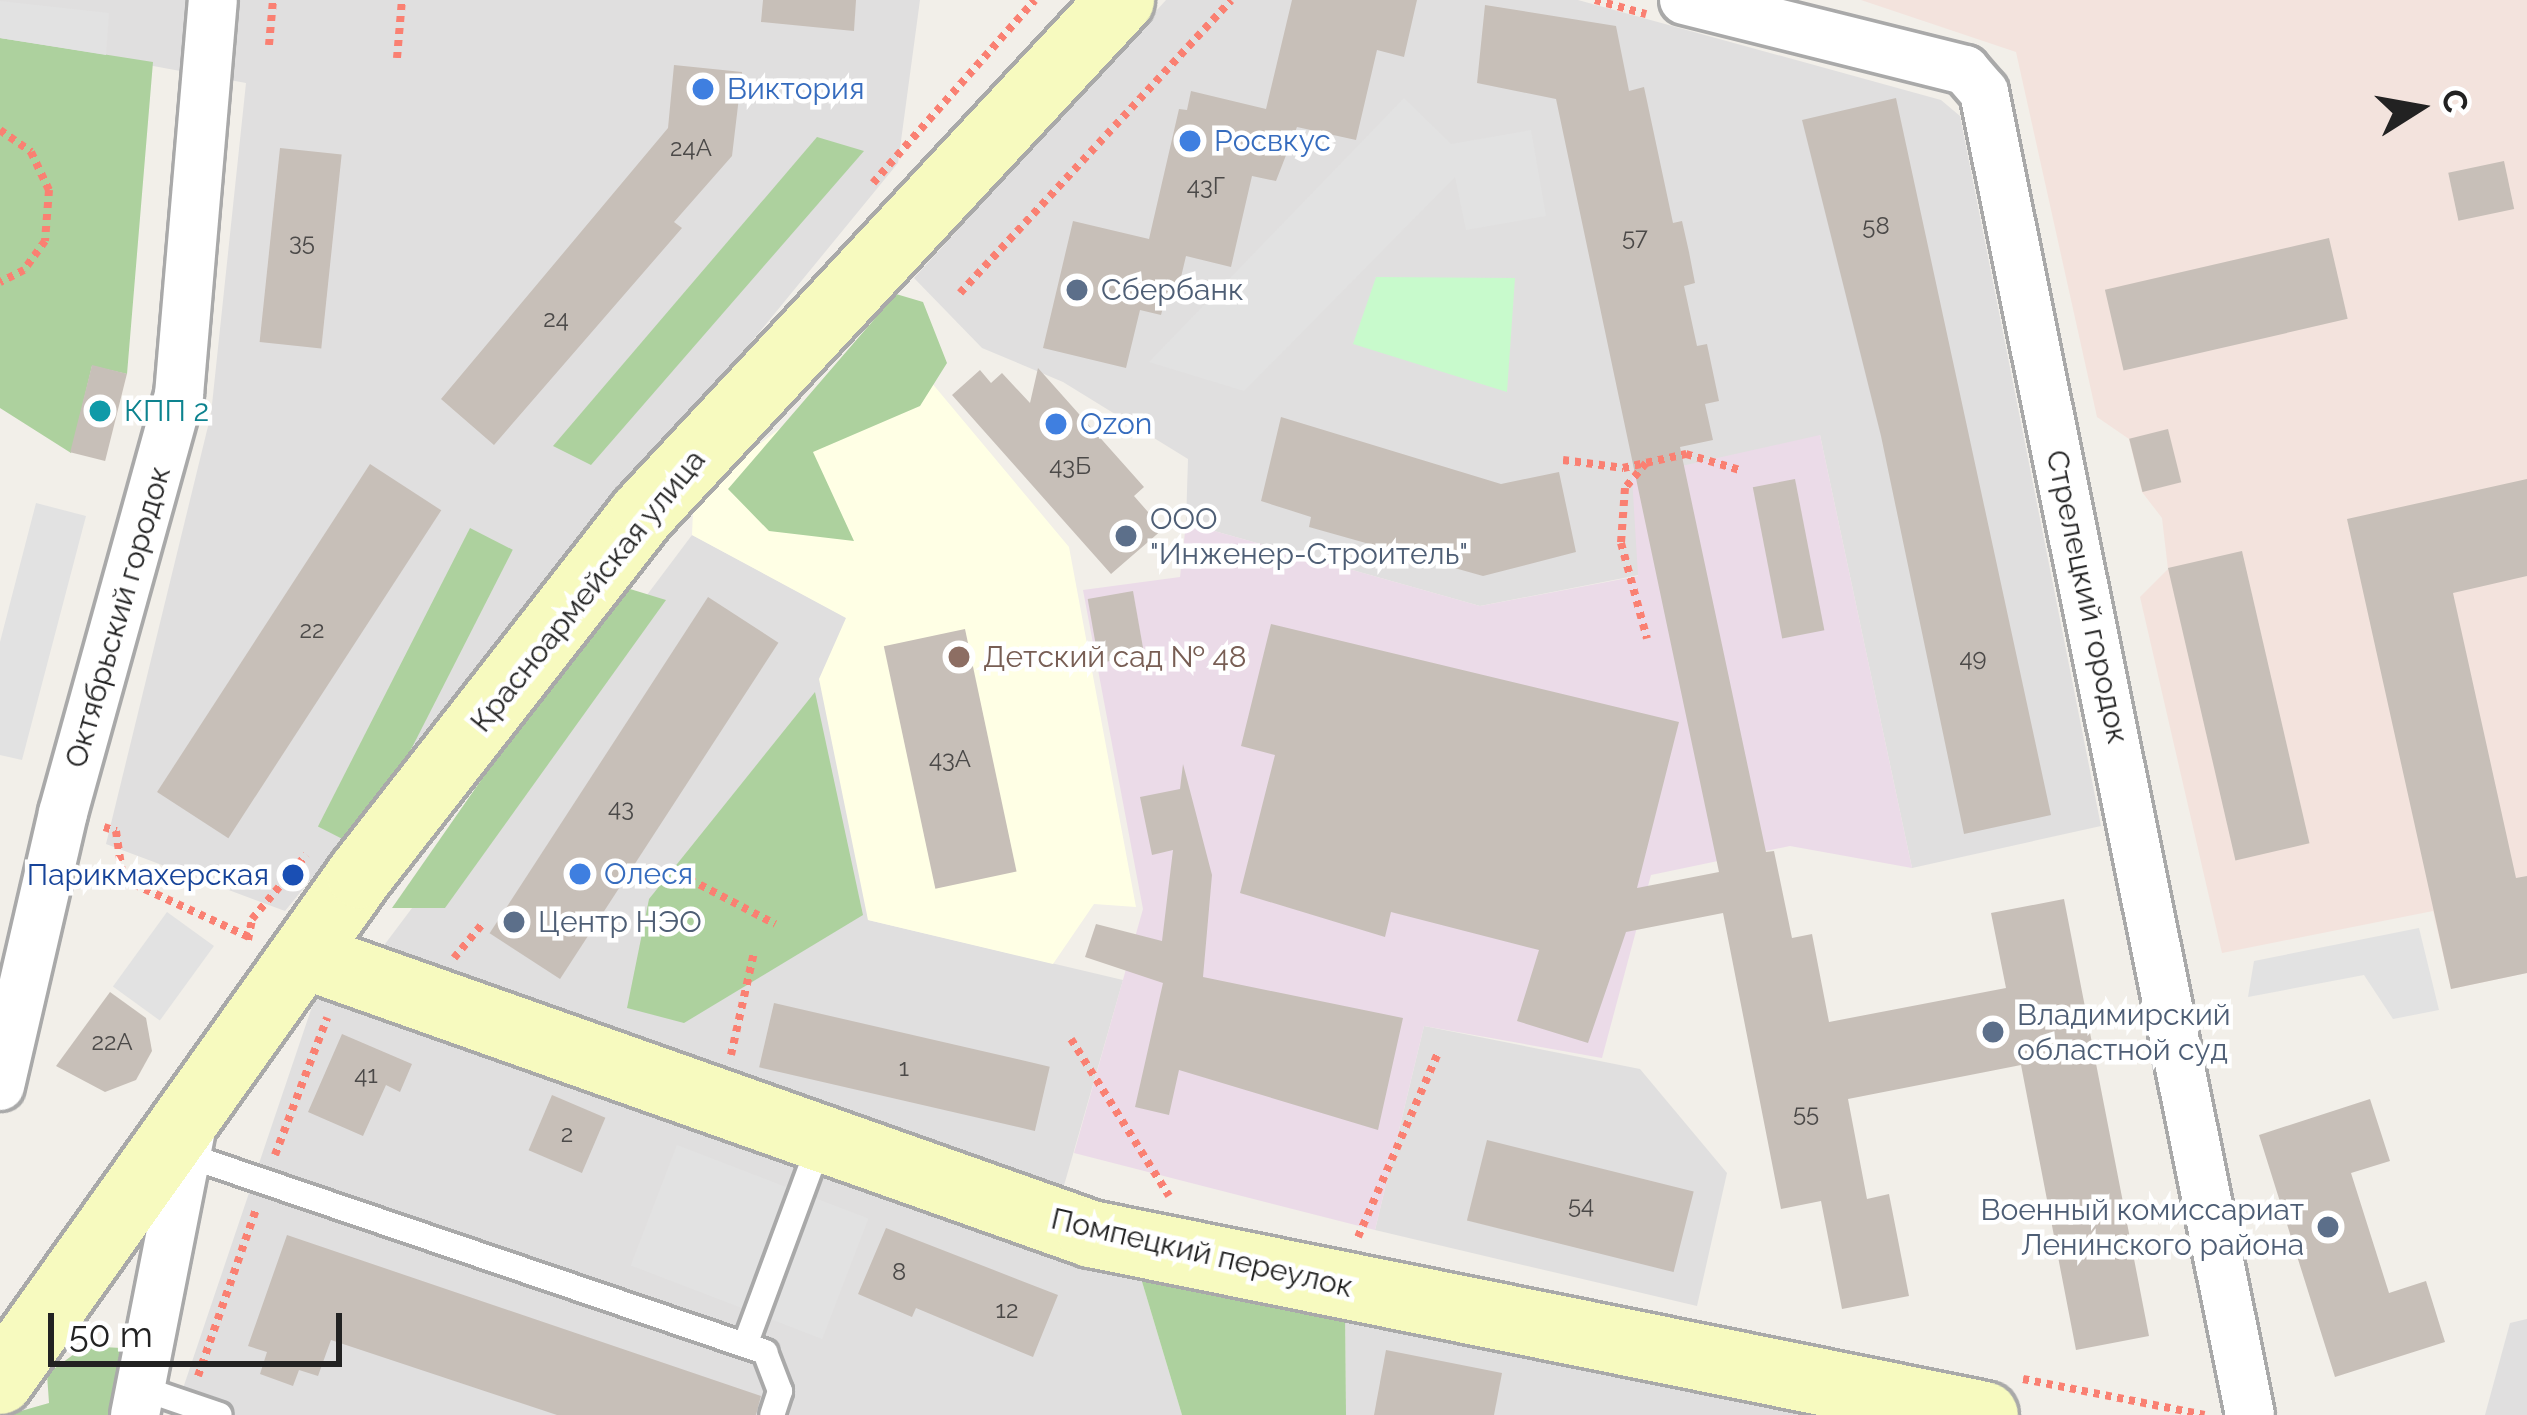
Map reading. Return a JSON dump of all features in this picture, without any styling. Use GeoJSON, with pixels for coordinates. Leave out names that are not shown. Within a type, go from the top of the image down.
{"type":"FeatureCollection","features":[{"type":"Feature","properties":{"kind":"street","name":"Октябрьский городок"},"geometry":{"type":"LineString","coordinates":[[0,1086],[63,813],[179,395],[213,0]]}},
{"type":"Feature","properties":{"kind":"street","name":"Красноармейская улица"},"geometry":{"type":"LineString","coordinates":[[0,1382],[77,1275],[190,1133],[277,947],[360,875],[642,514],[1121,0]]}},
{"type":"Feature","properties":{"kind":"street","name":"Стрелецкий городок"},"geometry":{"type":"LineString","coordinates":[[1673,9],[1965,70],[1984,92],[2250,1415]]}},
{"type":"Feature","properties":{"kind":"street","name":"Помпецкий переулок"},"geometry":{"type":"LineString","coordinates":[[277,947],[1091,1234],[1798,1389],[1998,1396]]}},
{"type":"Feature","properties":{"kind":"street","name":"Красноармейская улица"},"geometry":{"type":"LineString","coordinates":[[138,1401],[190,1133]]}},
{"type":"Feature","properties":{"kind":"street","name":"Красноармейская улица"},"geometry":{"type":"LineString","coordinates":[[77,1275],[103,1261],[138,1271],[153,1327]]}},
{"type":"Feature","properties":{"kind":"lane"},"geometry":{"type":"LineString","coordinates":[[190,1133],[765,1352],[778,1368],[772,1415]]}},
{"type":"Feature","properties":{"kind":"lane"},"geometry":{"type":"LineString","coordinates":[[745,1346],[822,1139]]}},
{"type":"Feature","properties":{"kind":"lane"},"geometry":{"type":"LineString","coordinates":[[138,1401],[220,1415]]}},
{"type":"Feature","properties":{"kind":"path"},"geometry":{"type":"LineString","coordinates":[[269,45],[273,0]]}},
{"type":"Feature","properties":{"kind":"path"},"geometry":{"type":"LineString","coordinates":[[397,58],[402,0]]}},
{"type":"Feature","properties":{"kind":"path"},"geometry":{"type":"LineString","coordinates":[[960,293],[1231,0]]}},
{"type":"Feature","properties":{"kind":"path"},"geometry":{"type":"LineString","coordinates":[[1594,0],[1673,9]]}},
{"type":"Feature","properties":{"kind":"path"},"geometry":{"type":"LineString","coordinates":[[0,130],[31,152],[49,190],[45,241],[24,269],[0,282]]}},
{"type":"Feature","properties":{"kind":"path"},"geometry":{"type":"LineString","coordinates":[[1563,460],[1646,463],[1686,454],[1744,471]]}},
{"type":"Feature","properties":{"kind":"path"},"geometry":{"type":"LineString","coordinates":[[1646,463],[1625,488],[1621,543],[1647,639]]}},
{"type":"Feature","properties":{"kind":"path"},"geometry":{"type":"LineString","coordinates":[[63,813],[116,831],[123,879],[277,947]]}},
{"type":"Feature","properties":{"kind":"path"},"geometry":{"type":"LineString","coordinates":[[668,868],[775,924]]}},
{"type":"Feature","properties":{"kind":"path"},"geometry":{"type":"LineString","coordinates":[[720,1103],[754,952]]}},
{"type":"Feature","properties":{"kind":"path"},"geometry":{"type":"LineString","coordinates":[[1071,1039],[1181,1215]]}},
{"type":"Feature","properties":{"kind":"path"},"geometry":{"type":"LineString","coordinates":[[1351,1255],[1439,1051]]}},
{"type":"Feature","properties":{"kind":"path"},"geometry":{"type":"LineString","coordinates":[[1998,1396],[2204,1415]]}},
{"type":"Feature","properties":{"kind":"shaded area"},"geometry":{"type":"Polygon","coordinates":[[[0,0],[920,0],[898,163],[285,911],[106,844],[211,414],[246,83],[0,38],[0,0]]]}},
{"type":"Feature","properties":{"kind":"shaded area"},"geometry":{"type":"Polygon","coordinates":[[[1166,0],[1578,0],[1941,100],[1960,116],[2101,826],[1912,868],[1820,435],[1639,575],[1480,606],[1186,523],[1188,459],[1063,382],[982,348],[914,278],[1166,0]]]}},
{"type":"Feature","properties":{"kind":"shaded area"},"geometry":{"type":"Polygon","coordinates":[[[1861,0],[2527,0],[2527,973],[2451,989],[2433,911],[2222,953],[2140,597],[2168,569],[2162,518],[2142,492],[2129,439],[2097,417],[2016,52],[1861,0]]]}},
{"type":"Feature","properties":{"kind":"shaded area"},"geometry":{"type":"Polygon","coordinates":[[[0,1],[109,13],[106,55],[0,38],[0,1]]]}},
{"type":"Feature","properties":{"kind":"shaded area"},"geometry":{"type":"Polygon","coordinates":[[[1404,98],[1451,144],[1531,130],[1546,216],[1466,230],[1455,177],[1244,391],[1149,362],[1404,98]]]}},
{"type":"Feature","properties":{"kind":"shaded area","name":"Детский сад № 48"},"geometry":{"type":"Polygon","coordinates":[[[895,339],[1069,547],[1136,907],[1094,904],[1053,964],[868,920],[819,679],[846,618],[692,535],[693,511],[739,460],[895,339]]]}},
{"type":"Feature","properties":{"kind":"shaded area"},"geometry":{"type":"Polygon","coordinates":[[[1820,435],[1912,868],[1790,846],[1651,875],[1602,1058],[1424,1026],[1375,1230],[1074,1153],[1143,909],[1083,590],[1180,577],[1186,523],[1480,606],[1638,576],[1632,477],[1820,435]]]}},
{"type":"Feature","properties":{"kind":"shaded area"},"geometry":{"type":"Polygon","coordinates":[[[36,503],[86,516],[22,760],[0,755],[0,642],[36,503]]]}},
{"type":"Feature","properties":{"kind":"shaded area"},"geometry":{"type":"Polygon","coordinates":[[[692,535],[847,618],[868,920],[1123,980],[1063,1189],[379,952],[692,535]]]}},
{"type":"Feature","properties":{"kind":"shaded area"},"geometry":{"type":"Polygon","coordinates":[[[167,912],[214,946],[160,1021],[113,986],[167,912]]]}},
{"type":"Feature","properties":{"kind":"shaded area"},"geometry":{"type":"Polygon","coordinates":[[[2419,928],[2439,1010],[2393,1019],[2364,975],[2248,997],[2254,961],[2419,928]]]}},
{"type":"Feature","properties":{"kind":"shaded area"},"geometry":{"type":"Polygon","coordinates":[[[320,983],[1140,1275],[1182,1415],[174,1415],[320,983]]]}},
{"type":"Feature","properties":{"kind":"shaded area"},"geometry":{"type":"Polygon","coordinates":[[[1424,1026],[1640,1069],[1727,1173],[1697,1306],[1375,1230],[1424,1026]]]}},
{"type":"Feature","properties":{"kind":"shaded area"},"geometry":{"type":"Polygon","coordinates":[[[677,1145],[868,1218],[822,1339],[631,1265],[677,1145]]]}},
{"type":"Feature","properties":{"kind":"shaded area"},"geometry":{"type":"Polygon","coordinates":[[[1345,1307],[1824,1415],[1346,1415],[1345,1307]]]}},
{"type":"Feature","properties":{"kind":"shaded area"},"geometry":{"type":"Polygon","coordinates":[[[2527,1319],[2527,1415],[2485,1415],[2510,1323],[2527,1319]]]}},
{"type":"Feature","properties":{"kind":"green space"},"geometry":{"type":"Polygon","coordinates":[[[0,38],[153,62],[127,374],[92,366],[71,453],[0,408],[0,38]]]}},
{"type":"Feature","properties":{"kind":"green space"},"geometry":{"type":"Polygon","coordinates":[[[817,137],[864,151],[591,465],[553,446],[817,137]]]}},
{"type":"Feature","properties":{"kind":"green space"},"geometry":{"type":"Polygon","coordinates":[[[1376,277],[1515,278],[1507,392],[1353,344],[1376,277]]]}},
{"type":"Feature","properties":{"kind":"green space"},"geometry":{"type":"Polygon","coordinates":[[[896,294],[923,302],[947,363],[920,406],[813,452],[854,541],[769,531],[728,489],[896,294]]]}},
{"type":"Feature","properties":{"kind":"green space"},"geometry":{"type":"Polygon","coordinates":[[[470,528],[513,550],[361,848],[318,826],[470,528]]]}},
{"type":"Feature","properties":{"kind":"green space"},"geometry":{"type":"Polygon","coordinates":[[[617,585],[666,600],[445,908],[392,908],[617,585]]]}},
{"type":"Feature","properties":{"kind":"green space"},"geometry":{"type":"Polygon","coordinates":[[[815,692],[863,915],[684,1023],[627,1008],[649,899],[815,692]]]}},
{"type":"Feature","properties":{"kind":"green space"},"geometry":{"type":"Polygon","coordinates":[[[1140,1275],[1345,1306],[1346,1415],[1182,1415],[1140,1275]]]}},
{"type":"Feature","properties":{"kind":"green space"},"geometry":{"type":"Polygon","coordinates":[[[85,1346],[121,1348],[159,1369],[151,1415],[7,1415],[49,1403],[47,1374],[85,1346]]]}},
{"type":"Feature","properties":{"kind":"building"},"geometry":{"type":"Polygon","coordinates":[[[763,0],[856,0],[854,31],[761,22],[763,0]]]}},
{"type":"Feature","properties":{"kind":"building"},"geometry":{"type":"Polygon","coordinates":[[[1292,0],[1417,0],[1404,57],[1377,50],[1356,140],[1297,127],[1276,181],[1252,176],[1231,267],[1186,256],[1177,294],[1167,292],[1161,315],[1140,310],[1126,368],[1043,348],[1073,221],[1149,239],[1179,109],[1187,110],[1191,91],[1266,109],[1292,0]]]}},
{"type":"Feature","properties":{"kind":"building"},"geometry":{"type":"Polygon","coordinates":[[[1485,5],[1616,26],[1629,91],[1644,87],[1673,223],[1682,221],[1689,252],[1695,283],[1684,286],[1697,346],[1707,344],[1719,401],[1705,404],[1713,440],[1680,447],[1766,852],[1774,851],[1792,938],[1812,934],[1829,1022],[2006,988],[1991,913],[2064,899],[2149,1336],[2076,1350],[2021,1065],[1848,1099],[1867,1199],[1889,1194],[1909,1296],[1842,1309],[1821,1201],[1781,1209],[1723,913],[1626,932],[1588,1043],[1517,1021],[1539,950],[1391,912],[1385,937],[1240,893],[1275,755],[1241,746],[1271,624],[1679,722],[1637,888],[1719,872],[1556,99],[1477,83],[1485,5]]]}},
{"type":"Feature","properties":{"kind":"building"},"geometry":{"type":"Polygon","coordinates":[[[674,65],[742,72],[732,156],[674,222],[682,228],[494,445],[441,399],[668,128],[674,65]]]}},
{"type":"Feature","properties":{"kind":"building"},"geometry":{"type":"Polygon","coordinates":[[[1896,98],[2051,815],[1964,834],[1881,436],[1802,120],[1896,98]]]}},
{"type":"Feature","properties":{"kind":"building"},"geometry":{"type":"Polygon","coordinates":[[[280,148],[342,154],[321,348],[260,342],[280,148]]]}},
{"type":"Feature","properties":{"kind":"building"},"geometry":{"type":"Polygon","coordinates":[[[2504,161],[2514,209],[2458,221],[2448,173],[2504,161]]]}},
{"type":"Feature","properties":{"kind":"building"},"geometry":{"type":"Polygon","coordinates":[[[2329,238],[2348,319],[2124,371],[2105,290],[2329,238]]]}},
{"type":"Feature","properties":{"kind":"building","name":"КПП 2"},"geometry":{"type":"Polygon","coordinates":[[[92,365],[127,374],[105,461],[70,452],[92,365]]]}},
{"type":"Feature","properties":{"kind":"building"},"geometry":{"type":"Polygon","coordinates":[[[1038,368],[1144,487],[1134,496],[1163,529],[1111,574],[952,395],[980,370],[991,383],[1002,373],[1030,403],[1038,368]]]}},
{"type":"Feature","properties":{"kind":"building"},"geometry":{"type":"Polygon","coordinates":[[[1281,417],[1501,484],[1559,472],[1576,552],[1483,576],[1309,527],[1311,517],[1261,501],[1281,417]]]}},
{"type":"Feature","properties":{"kind":"building"},"geometry":{"type":"Polygon","coordinates":[[[2168,429],[2181,482],[2142,492],[2129,439],[2168,429]]]}},
{"type":"Feature","properties":{"kind":"building"},"geometry":{"type":"Polygon","coordinates":[[[370,464],[441,510],[228,838],[157,792],[370,464]]]}},
{"type":"Feature","properties":{"kind":"building"},"geometry":{"type":"Polygon","coordinates":[[[1795,479],[1824,630],[1782,638],[1753,487],[1795,479]]]}},
{"type":"Feature","properties":{"kind":"building"},"geometry":{"type":"Polygon","coordinates":[[[2527,479],[2527,576],[2453,593],[2516,878],[2527,876],[2527,973],[2451,989],[2347,519],[2527,479]]]}},
{"type":"Feature","properties":{"kind":"building"},"geometry":{"type":"Polygon","coordinates":[[[2242,551],[2309,843],[2235,860],[2168,568],[2242,551]]]}},
{"type":"Feature","properties":{"kind":"building"},"geometry":{"type":"Polygon","coordinates":[[[1133,591],[1144,655],[1099,663],[1088,599],[1133,591]]]}},
{"type":"Feature","properties":{"kind":"building"},"geometry":{"type":"Polygon","coordinates":[[[708,597],[778,643],[560,979],[490,933],[708,597]]]}},
{"type":"Feature","properties":{"kind":"building"},"geometry":{"type":"Polygon","coordinates":[[[965,629],[1017,872],[935,889],[884,646],[965,629]]]}},
{"type":"Feature","properties":{"kind":"building"},"geometry":{"type":"Polygon","coordinates":[[[1183,764],[1212,875],[1203,977],[1403,1018],[1378,1130],[1179,1070],[1169,1115],[1135,1107],[1163,983],[1085,957],[1096,924],[1162,941],[1173,850],[1152,855],[1140,797],[1180,789],[1183,764]]]}},
{"type":"Feature","properties":{"kind":"building"},"geometry":{"type":"Polygon","coordinates":[[[110,992],[146,1018],[152,1051],[136,1080],[105,1092],[56,1066],[110,992]]]}},
{"type":"Feature","properties":{"kind":"building"},"geometry":{"type":"Polygon","coordinates":[[[774,1003],[1050,1067],[1035,1131],[759,1067],[774,1003]]]}},
{"type":"Feature","properties":{"kind":"building"},"geometry":{"type":"Polygon","coordinates":[[[342,1034],[412,1064],[400,1092],[386,1085],[363,1136],[308,1112],[342,1034]]]}},
{"type":"Feature","properties":{"kind":"building"},"geometry":{"type":"Polygon","coordinates":[[[552,1095],[605,1118],[582,1173],[529,1150],[552,1095]]]}},
{"type":"Feature","properties":{"kind":"building","name":"Военный комиссариат Ленинского района"},"geometry":{"type":"Polygon","coordinates":[[[2370,1099],[2390,1161],[2351,1173],[2389,1293],[2426,1281],[2445,1342],[2335,1377],[2259,1135],[2370,1099]]]}},
{"type":"Feature","properties":{"kind":"building"},"geometry":{"type":"Polygon","coordinates":[[[1487,1140],[1694,1192],[1674,1272],[1467,1221],[1487,1140]]]}},
{"type":"Feature","properties":{"kind":"building"},"geometry":{"type":"Polygon","coordinates":[[[886,1228],[1058,1295],[1033,1357],[916,1308],[912,1317],[858,1294],[886,1228]]]}},
{"type":"Feature","properties":{"kind":"building"},"geometry":{"type":"Polygon","coordinates":[[[287,1235],[761,1396],[756,1415],[557,1415],[331,1340],[318,1376],[299,1370],[293,1386],[260,1374],[267,1352],[248,1346],[287,1235]]]}},
{"type":"Feature","properties":{"kind":"building"},"geometry":{"type":"Polygon","coordinates":[[[1386,1350],[1502,1373],[1494,1415],[1374,1415],[1386,1350]]]}},
{"type":"Feature","properties":{"kind":"place","name":"Виктория"},"geometry":{"type":"Point","coordinates":[703,89]}},
{"type":"Feature","properties":{"kind":"place","name":"Росвкус"},"geometry":{"type":"Point","coordinates":[1190,141]}},
{"type":"Feature","properties":{"kind":"place","name":"Сбербанк"},"geometry":{"type":"Point","coordinates":[1077,290]}},
{"type":"Feature","properties":{"kind":"place","name":"КПП 2"},"geometry":{"type":"Point","coordinates":[100,411]}},
{"type":"Feature","properties":{"kind":"place","name":"Ozon"},"geometry":{"type":"Point","coordinates":[1056,424]}},
{"type":"Feature","properties":{"kind":"place","name":"ООО \"Инженер-Строитель\""},"geometry":{"type":"Point","coordinates":[1126,536]}},
{"type":"Feature","properties":{"kind":"place","name":"Детский сад № 48"},"geometry":{"type":"Point","coordinates":[959,657]}},
{"type":"Feature","properties":{"kind":"place","name":"Олеся"},"geometry":{"type":"Point","coordinates":[580,874]}},
{"type":"Feature","properties":{"kind":"place","name":"Парикмахерская"},"geometry":{"type":"Point","coordinates":[293,875]}},
{"type":"Feature","properties":{"kind":"place","name":"Центр НЭО"},"geometry":{"type":"Point","coordinates":[514,922]}},
{"type":"Feature","properties":{"kind":"place","name":"Владимирский областной суд"},"geometry":{"type":"Point","coordinates":[1993,1032]}},
{"type":"Feature","properties":{"kind":"place","name":"Военный комиссариат Ленинского района"},"geometry":{"type":"Point","coordinates":[2328,1227]}}]}
